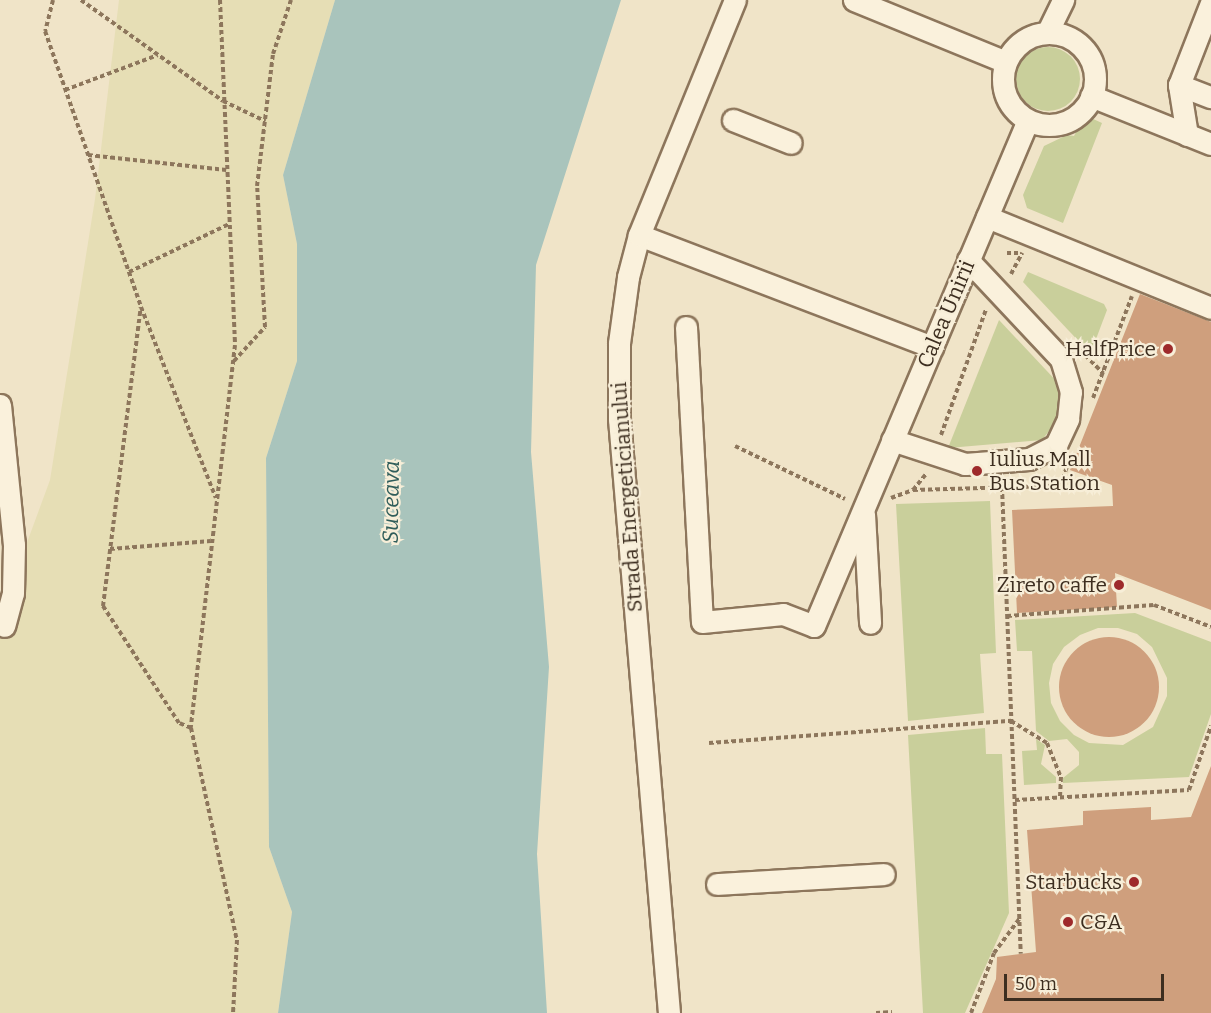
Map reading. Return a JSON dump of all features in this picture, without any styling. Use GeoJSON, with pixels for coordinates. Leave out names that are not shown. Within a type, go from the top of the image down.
{"type":"FeatureCollection","features":[{"type":"Feature","properties":{"kind":"street","name":"Strada Energeticianului"},"geometry":{"type":"LineString","coordinates":[[669,1013],[619,419],[619,343],[628,277],[639,236],[735,0]]}},
{"type":"Feature","properties":{"kind":"street"},"geometry":{"type":"LineString","coordinates":[[854,0],[1006,62]]}},
{"type":"Feature","properties":{"kind":"street"},"geometry":{"type":"LineString","coordinates":[[1047,33],[1063,0]]}},
{"type":"Feature","properties":{"kind":"street"},"geometry":{"type":"LineString","coordinates":[[1187,135],[1179,85],[1211,3]]}},
{"type":"Feature","properties":{"kind":"street"},"geometry":{"type":"LineString","coordinates":[[1047,33],[1062,35],[1086,52],[1093,66],[1091,96],[1083,109],[1058,124],[1028,120],[1006,95],[1006,62],[1022,41],[1047,33]]}},
{"type":"Feature","properties":{"kind":"street"},"geometry":{"type":"LineString","coordinates":[[1179,85],[1211,98]]}},
{"type":"Feature","properties":{"kind":"street"},"geometry":{"type":"LineString","coordinates":[[1091,96],[1211,144]]}},
{"type":"Feature","properties":{"kind":"street"},"geometry":{"type":"LineString","coordinates":[[733,120],[791,143]]}},
{"type":"Feature","properties":{"kind":"street","name":"Calea Unirii"},"geometry":{"type":"LineString","coordinates":[[686,327],[702,622],[783,614],[814,626],[1028,120]]}},
{"type":"Feature","properties":{"kind":"street"},"geometry":{"type":"LineString","coordinates":[[987,217],[1211,308]]}},
{"type":"Feature","properties":{"kind":"street"},"geometry":{"type":"LineString","coordinates":[[639,236],[932,348]]}},
{"type":"Feature","properties":{"kind":"street"},"geometry":{"type":"LineString","coordinates":[[892,440],[965,465],[1029,459],[1056,446],[1068,419],[1071,392],[1061,359],[969,260]]}},
{"type":"Feature","properties":{"kind":"street"},"geometry":{"type":"LineString","coordinates":[[0,405],[14,545],[13,592],[4,626]]}},
{"type":"Feature","properties":{"kind":"street"},"geometry":{"type":"LineString","coordinates":[[863,508],[870,623]]}},
{"type":"Feature","properties":{"kind":"street"},"geometry":{"type":"LineString","coordinates":[[717,884],[884,874]]}},
{"type":"Feature","properties":{"kind":"path"},"geometry":{"type":"LineString","coordinates":[[53,0],[45,31],[141,307],[216,499]]}},
{"type":"Feature","properties":{"kind":"path"},"geometry":{"type":"LineString","coordinates":[[81,0],[223,101],[265,121]]}},
{"type":"Feature","properties":{"kind":"path"},"geometry":{"type":"LineString","coordinates":[[220,0],[233,362],[191,728],[237,940],[234,1013]]}},
{"type":"Feature","properties":{"kind":"path"},"geometry":{"type":"LineString","coordinates":[[233,362],[265,327],[257,186],[273,54],[291,0]]}},
{"type":"Feature","properties":{"kind":"path"},"geometry":{"type":"LineString","coordinates":[[65,90],[158,55]]}},
{"type":"Feature","properties":{"kind":"path"},"geometry":{"type":"LineString","coordinates":[[88,155],[226,170]]}},
{"type":"Feature","properties":{"kind":"path"},"geometry":{"type":"LineString","coordinates":[[129,272],[229,224]]}},
{"type":"Feature","properties":{"kind":"path"},"geometry":{"type":"LineString","coordinates":[[1006,253],[1029,254]]}},
{"type":"Feature","properties":{"kind":"path"},"geometry":{"type":"LineString","coordinates":[[1018,253],[1010,276],[1018,284]]}},
{"type":"Feature","properties":{"kind":"path"},"geometry":{"type":"LineString","coordinates":[[913,490],[928,472],[994,289]]}},
{"type":"Feature","properties":{"kind":"path"},"geometry":{"type":"LineString","coordinates":[[1091,404],[1133,294],[1123,290]]}},
{"type":"Feature","properties":{"kind":"path"},"geometry":{"type":"LineString","coordinates":[[141,307],[103,606],[179,723],[191,728]]}},
{"type":"Feature","properties":{"kind":"path"},"geometry":{"type":"LineString","coordinates":[[1072,341],[1102,373]]}},
{"type":"Feature","properties":{"kind":"path"},"geometry":{"type":"LineString","coordinates":[[735,446],[863,508],[913,490],[1060,486],[1071,455]]}},
{"type":"Feature","properties":{"kind":"path"},"geometry":{"type":"LineString","coordinates":[[1002,488],[1021,954]]}},
{"type":"Feature","properties":{"kind":"path"},"geometry":{"type":"LineString","coordinates":[[110,549],[211,541]]}},
{"type":"Feature","properties":{"kind":"path"},"geometry":{"type":"LineString","coordinates":[[1007,616],[1154,605],[1211,627]]}},
{"type":"Feature","properties":{"kind":"path"},"geometry":{"type":"LineString","coordinates":[[709,743],[1011,721],[1047,743],[1060,777],[1060,797]]}},
{"type":"Feature","properties":{"kind":"path"},"geometry":{"type":"LineString","coordinates":[[1015,800],[1189,790],[1211,726]]}},
{"type":"Feature","properties":{"kind":"path"},"geometry":{"type":"LineString","coordinates":[[971,1013],[994,953],[1020,917]]}},
{"type":"Feature","properties":{"kind":"path"},"geometry":{"type":"LineString","coordinates":[[876,1013],[892,1012]]}},
{"type":"Feature","properties":{"kind":"shaded area"},"geometry":{"type":"Polygon","coordinates":[[[119,0],[335,0],[283,175],[297,244],[297,361],[266,458],[269,847],[292,912],[278,1013],[0,1013],[0,616],[50,480],[95,199],[119,0]]]}},
{"type":"Feature","properties":{"kind":"green space"},"geometry":{"type":"Polygon","coordinates":[[[1048,47],[1060,49],[1071,56],[1078,67],[1080,79],[1078,91],[1071,102],[1060,109],[1048,111],[1036,109],[1025,102],[1018,91],[1016,79],[1018,67],[1025,56],[1036,49],[1048,47]]]}},
{"type":"Feature","properties":{"kind":"green space"},"geometry":{"type":"Polygon","coordinates":[[[1091,118],[1102,123],[1063,223],[1027,208],[1023,195],[1044,146],[1067,135],[1074,136],[1081,122],[1091,118]]]}},
{"type":"Feature","properties":{"kind":"green space"},"geometry":{"type":"Polygon","coordinates":[[[1028,272],[1104,304],[1107,310],[1093,347],[1085,348],[1023,282],[1028,272]]]}},
{"type":"Feature","properties":{"kind":"green space"},"geometry":{"type":"Polygon","coordinates":[[[999,320],[1061,386],[1063,413],[1042,440],[948,448],[999,320]]]}},
{"type":"Feature","properties":{"kind":"green space"},"geometry":{"type":"Polygon","coordinates":[[[990,501],[996,653],[980,654],[984,713],[908,721],[896,504],[990,501]]]}},
{"type":"Feature","properties":{"kind":"green space"},"geometry":{"type":"Polygon","coordinates":[[[1135,613],[1211,642],[1211,714],[1189,777],[1063,783],[1063,778],[1079,765],[1079,752],[1067,739],[1049,741],[1036,731],[1032,651],[1017,651],[1015,620],[1135,613]],[[1098,628],[1080,635],[1064,647],[1053,664],[1049,683],[1051,703],[1060,721],[1074,735],[1089,743],[1123,745],[1153,727],[1167,696],[1167,678],[1152,647],[1137,634],[1118,628],[1098,628]]]}},
{"type":"Feature","properties":{"kind":"green space"},"geometry":{"type":"Polygon","coordinates":[[[985,728],[986,754],[1002,754],[1009,913],[965,1013],[923,1013],[908,735],[985,728]]]}},
{"type":"Feature","properties":{"kind":"green space"},"geometry":{"type":"Polygon","coordinates":[[[1036,739],[1045,745],[1041,764],[1056,777],[1056,783],[1024,785],[1022,751],[1037,750],[1036,739]]]}},
{"type":"Feature","properties":{"kind":"water","name":"Suceava"},"geometry":{"type":"Polygon","coordinates":[[[335,0],[621,0],[536,265],[531,452],[549,667],[537,854],[547,1013],[278,1013],[292,912],[269,847],[266,458],[297,361],[297,244],[283,175],[335,0]]]}},
{"type":"Feature","properties":{"kind":"building"},"geometry":{"type":"Polygon","coordinates":[[[1140,294],[1211,322],[1211,610],[1115,573],[1117,607],[1017,613],[1012,510],[1113,506],[1112,485],[1070,470],[1140,294]]]}},
{"type":"Feature","properties":{"kind":"building"},"geometry":{"type":"Polygon","coordinates":[[[1109,637],[1128,640],[1145,651],[1156,668],[1159,687],[1156,706],[1145,723],[1128,734],[1109,737],[1090,734],[1073,723],[1062,706],[1059,687],[1062,668],[1073,651],[1090,640],[1109,637]]]}},
{"type":"Feature","properties":{"kind":"building"},"geometry":{"type":"Polygon","coordinates":[[[1211,766],[1211,1013],[982,1013],[996,979],[997,957],[1036,952],[1027,830],[1083,825],[1083,811],[1151,807],[1151,820],[1191,817],[1211,766]]]}},
{"type":"Feature","properties":{"kind":"place","name":"HalfPrice"},"geometry":{"type":"Point","coordinates":[1168,349]}},
{"type":"Feature","properties":{"kind":"place","name":"Iulius Mall Bus Station"},"geometry":{"type":"Point","coordinates":[977,471]}},
{"type":"Feature","properties":{"kind":"place","name":"Zireto caffe"},"geometry":{"type":"Point","coordinates":[1119,585]}},
{"type":"Feature","properties":{"kind":"place","name":"Starbucks"},"geometry":{"type":"Point","coordinates":[1134,882]}},
{"type":"Feature","properties":{"kind":"place","name":"C&A"},"geometry":{"type":"Point","coordinates":[1068,922]}}]}
